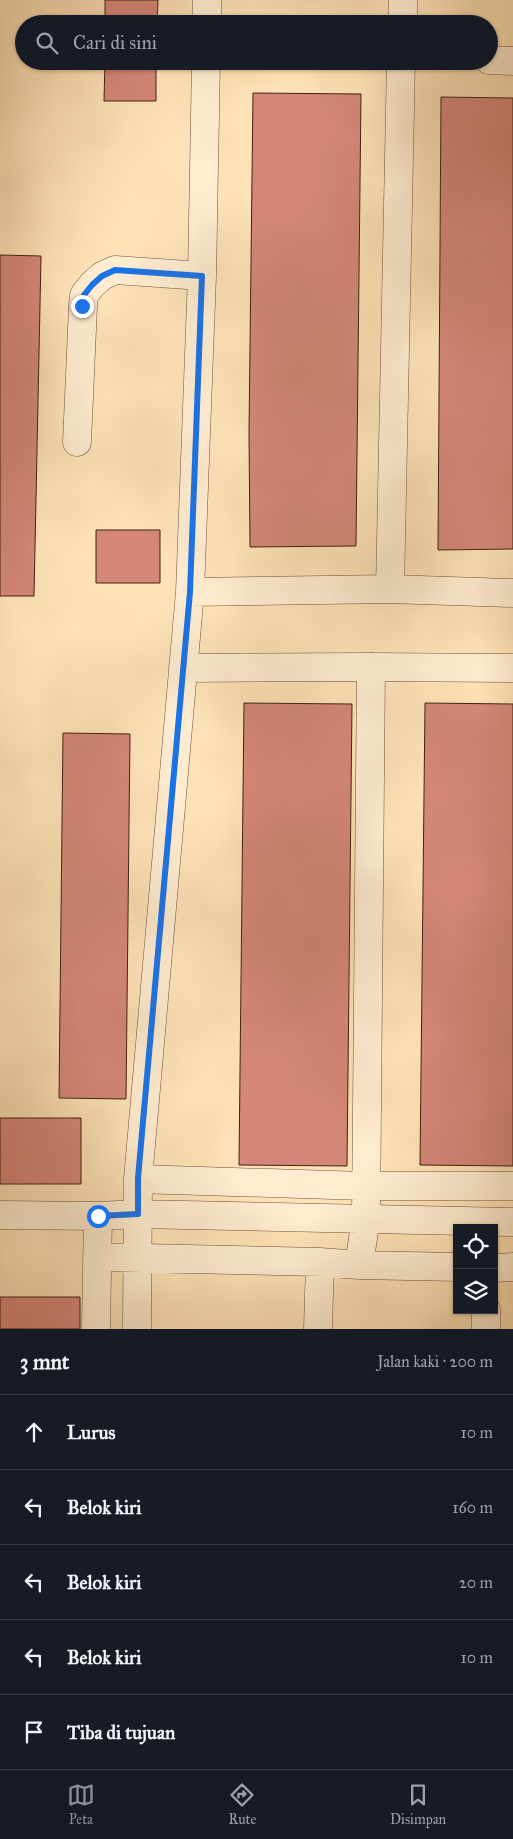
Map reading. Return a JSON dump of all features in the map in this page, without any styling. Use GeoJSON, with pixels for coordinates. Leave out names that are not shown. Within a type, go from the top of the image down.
{"type":"FeatureCollection","features":[{"type":"Feature","properties":{"kind":"street"},"geometry":{"type":"LineString","coordinates":[[206,15],[207,0]]}},
{"type":"Feature","properties":{"kind":"street"},"geometry":{"type":"LineString","coordinates":[[402,15],[403,0]]}},
{"type":"Feature","properties":{"kind":"street"},"geometry":{"type":"LineString","coordinates":[[498,60],[513,61]]}},
{"type":"Feature","properties":{"kind":"street"},"geometry":{"type":"LineString","coordinates":[[137,1329],[138,1178],[190,592],[202,276],[206,70]]}},
{"type":"Feature","properties":{"kind":"street"},"geometry":{"type":"LineString","coordinates":[[390,589],[402,70]]}},
{"type":"Feature","properties":{"kind":"street"},"geometry":{"type":"LineString","coordinates":[[78,442],[82,306],[84,295],[102,276],[115,270],[202,276]]}},
{"type":"Feature","properties":{"kind":"street"},"geometry":{"type":"LineString","coordinates":[[190,592],[390,589],[513,593]]}},
{"type":"Feature","properties":{"kind":"street"},"geometry":{"type":"LineString","coordinates":[[359,1265],[366,1218],[371,667]]}},
{"type":"Feature","properties":{"kind":"street"},"geometry":{"type":"LineString","coordinates":[[183,668],[513,668]]}},
{"type":"Feature","properties":{"kind":"street"},"geometry":{"type":"LineString","coordinates":[[138,1178],[365,1186],[513,1186]]}},
{"type":"Feature","properties":{"kind":"street"},"geometry":{"type":"LineString","coordinates":[[0,1215],[98,1216],[138,1214],[513,1222]]}},
{"type":"Feature","properties":{"kind":"street"},"geometry":{"type":"LineString","coordinates":[[96,1329],[98,1216]]}},
{"type":"Feature","properties":{"kind":"street"},"geometry":{"type":"LineString","coordinates":[[97,1258],[320,1262],[453,1268]]}},
{"type":"Feature","properties":{"kind":"street"},"geometry":{"type":"LineString","coordinates":[[318,1329],[320,1262]]}},
{"type":"Feature","properties":{"kind":"street"},"geometry":{"type":"LineString","coordinates":[[498,1268],[513,1267]]}},
{"type":"Feature","properties":{"kind":"street"},"geometry":{"type":"LineString","coordinates":[[486,1314],[486,1329]]}},
{"type":"Feature","properties":{"kind":"building"},"geometry":{"type":"Polygon","coordinates":[[[105,0],[158,0],[157,15],[105,15],[105,0]]]}},
{"type":"Feature","properties":{"kind":"building"},"geometry":{"type":"Polygon","coordinates":[[[105,70],[156,70],[156,101],[104,101],[105,70]]]}},
{"type":"Feature","properties":{"kind":"building"},"geometry":{"type":"Polygon","coordinates":[[[253,93],[361,94],[356,546],[250,547],[249,432],[253,93]]]}},
{"type":"Feature","properties":{"kind":"building"},"geometry":{"type":"Polygon","coordinates":[[[441,97],[513,98],[513,549],[438,550],[441,97]]]}},
{"type":"Feature","properties":{"kind":"building"},"geometry":{"type":"Polygon","coordinates":[[[0,255],[41,256],[34,596],[0,596],[0,255]]]}},
{"type":"Feature","properties":{"kind":"building"},"geometry":{"type":"Polygon","coordinates":[[[96,530],[160,530],[160,583],[96,583],[96,530]]]}},
{"type":"Feature","properties":{"kind":"building"},"geometry":{"type":"Polygon","coordinates":[[[244,703],[352,704],[347,1166],[239,1165],[244,703]]]}},
{"type":"Feature","properties":{"kind":"building"},"geometry":{"type":"Polygon","coordinates":[[[425,703],[513,704],[513,1166],[420,1165],[425,703]]]}},
{"type":"Feature","properties":{"kind":"building"},"geometry":{"type":"Polygon","coordinates":[[[63,733],[130,734],[126,1099],[59,1098],[63,733]]]}},
{"type":"Feature","properties":{"kind":"building"},"geometry":{"type":"Polygon","coordinates":[[[0,1118],[81,1118],[81,1184],[0,1184],[0,1118]]]}},
{"type":"Feature","properties":{"kind":"building"},"geometry":{"type":"Polygon","coordinates":[[[0,1297],[80,1297],[80,1329],[0,1329],[0,1297]]]}},
{"type":"Feature","properties":{"kind":"route"},"geometry":{"type":"LineString","coordinates":[[82,306],[84,295],[92,285],[102,276],[115,270],[202,276],[190,592],[138,1178],[138,1214],[98,1216]]}}]}
